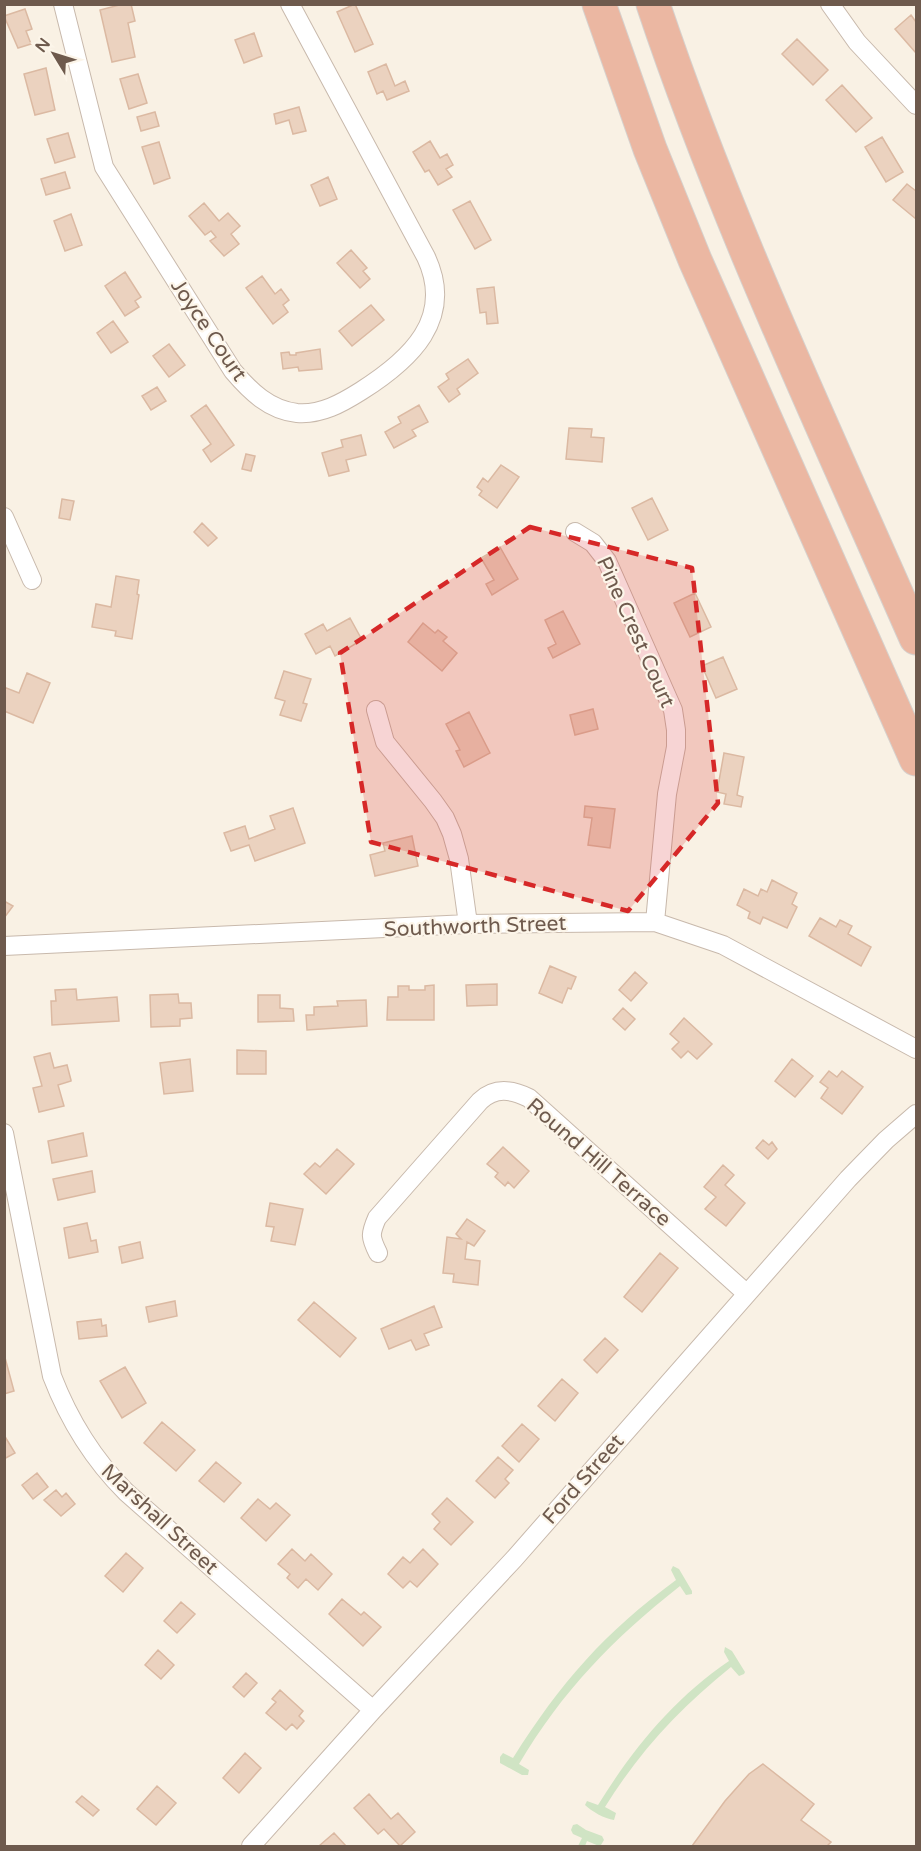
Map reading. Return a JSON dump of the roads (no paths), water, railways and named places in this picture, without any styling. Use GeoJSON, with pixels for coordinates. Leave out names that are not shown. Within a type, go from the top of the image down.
{"type":"FeatureCollection","features":[{"type":"Feature","properties":{"kind":"highway"},"geometry":{"type":"LineString","coordinates":[[598,4],[633,105],[677,217],[916,759]]}},
{"type":"Feature","properties":{"kind":"highway"},"geometry":{"type":"LineString","coordinates":[[653,4],[690,111],[734,223],[916,638]]}},
{"type":"Feature","properties":{"kind":"street","name":"Joyce Court"},"geometry":{"type":"LineString","coordinates":[[63,4],[104,167],[233,371],[263,400],[278,408],[297,413],[327,409],[345,401],[378,380],[412,351],[430,322],[436,297],[435,284],[426,257],[290,4]]}},
{"type":"Feature","properties":{"kind":"street"},"geometry":{"type":"LineString","coordinates":[[830,4],[857,42],[916,105]]}},
{"type":"Feature","properties":{"kind":"street"},"geometry":{"type":"LineString","coordinates":[[4,517],[32,580]]}},
{"type":"Feature","properties":{"kind":"street","name":"Pine Crest Court"},"geometry":{"type":"LineString","coordinates":[[574,532],[593,543],[608,561],[673,710],[676,747],[667,794],[655,922]]}},
{"type":"Feature","properties":{"kind":"street"},"geometry":{"type":"LineString","coordinates":[[376,710],[385,742],[433,801],[452,834],[459,859],[468,924]]}},
{"type":"Feature","properties":{"kind":"street","name":"Southworth Street"},"geometry":{"type":"LineString","coordinates":[[4,946],[468,924],[655,922],[723,945],[916,1049]]}},
{"type":"Feature","properties":{"kind":"street","name":"Round Hill Terrace"},"geometry":{"type":"LineString","coordinates":[[378,1253],[371,1239],[377,1218],[480,1101],[495,1091],[507,1091],[529,1098],[746,1293]]}},
{"type":"Feature","properties":{"kind":"street","name":"Ford Street"},"geometry":{"type":"LineString","coordinates":[[250,1846],[514,1559],[848,1179],[886,1140],[916,1114]]}},
{"type":"Feature","properties":{"kind":"street","name":"Marshall Street"},"geometry":{"type":"LineString","coordinates":[[4,1133],[52,1376],[63,1404],[79,1434],[96,1459],[126,1492],[373,1710]]}}]}
